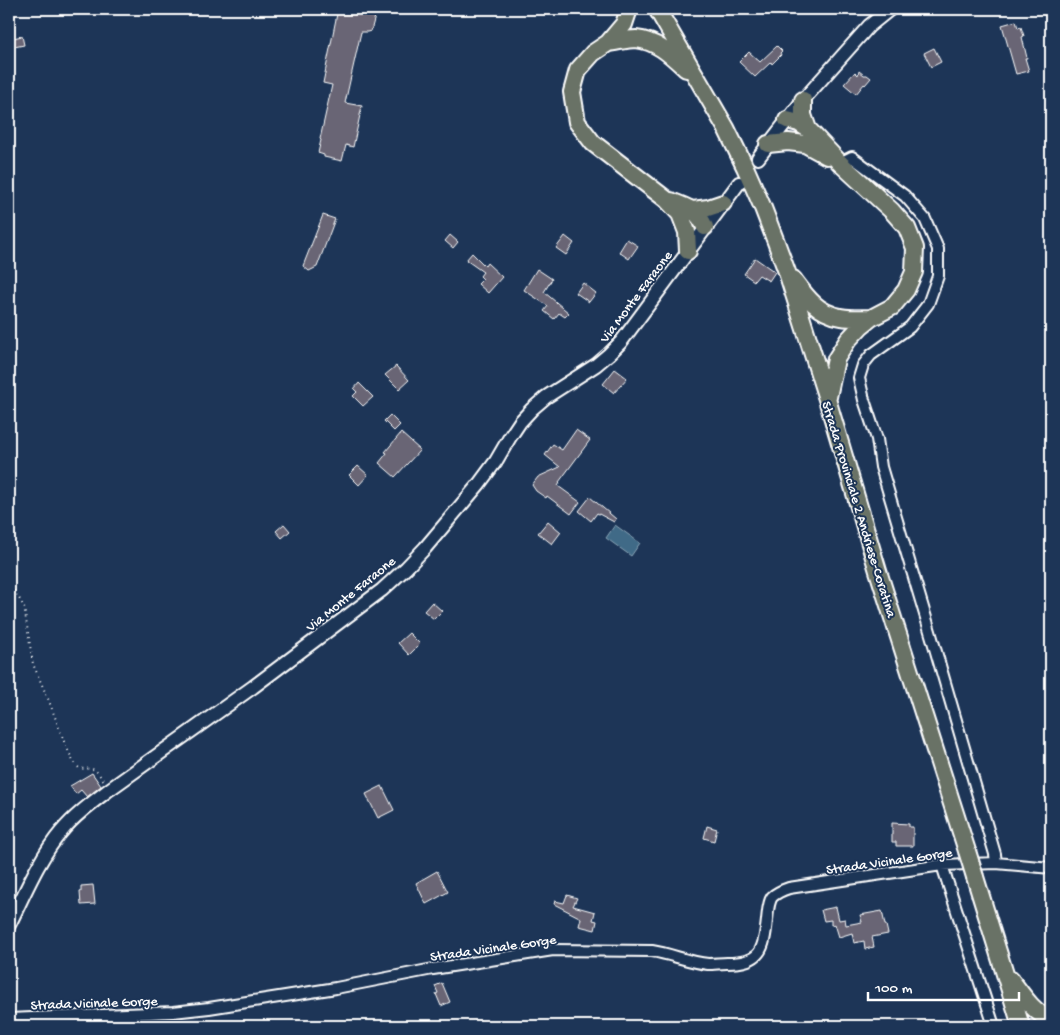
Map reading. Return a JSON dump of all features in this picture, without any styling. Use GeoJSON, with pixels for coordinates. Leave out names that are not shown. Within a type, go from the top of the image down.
{"type":"FeatureCollection","features":[{"type":"Feature","properties":{"kind":"main road"},"geometry":{"type":"LineString","coordinates":[[629,9],[624,24],[608,43],[593,53],[578,70],[572,92],[577,122],[593,143],[667,200],[686,212],[701,218],[705,227]]}},
{"type":"Feature","properties":{"kind":"main road","name":"Strada Provinciale 2 Andriese-Coratina"},"geometry":{"type":"LineString","coordinates":[[657,9],[726,128],[763,208],[786,272],[1021,1026]]}},
{"type":"Feature","properties":{"kind":"main road"},"geometry":{"type":"LineString","coordinates":[[608,43],[636,39],[655,44],[664,49],[698,78]]}},
{"type":"Feature","properties":{"kind":"main road"},"geometry":{"type":"LineString","coordinates":[[803,100],[806,137]]}},
{"type":"Feature","properties":{"kind":"main road"},"geometry":{"type":"LineString","coordinates":[[787,120],[799,123],[806,137],[840,163],[892,211],[907,228],[915,248],[914,272],[906,290],[892,306],[871,318],[848,340],[836,360],[827,399]]}},
{"type":"Feature","properties":{"kind":"main road"},"geometry":{"type":"LineString","coordinates":[[768,144],[788,142],[806,137]]}},
{"type":"Feature","properties":{"kind":"main road"},"geometry":{"type":"LineString","coordinates":[[686,212],[723,203]]}},
{"type":"Feature","properties":{"kind":"main road"},"geometry":{"type":"LineString","coordinates":[[686,212],[688,251]]}},
{"type":"Feature","properties":{"kind":"main road"},"geometry":{"type":"LineString","coordinates":[[786,272],[814,304],[830,314],[849,319],[871,318]]}},
{"type":"Feature","properties":{"kind":"main road"},"geometry":{"type":"LineString","coordinates":[[1004,970],[1029,1004],[1044,1017],[1051,1020]]}},
{"type":"Feature","properties":{"kind":"street"},"geometry":{"type":"LineString","coordinates":[[758,158],[803,100],[869,26],[890,9]]}},
{"type":"Feature","properties":{"kind":"street"},"geometry":{"type":"LineString","coordinates":[[840,163],[852,157],[906,196],[926,219],[938,249],[938,276],[928,304],[910,327],[871,355],[863,365],[859,378],[877,439],[880,467],[982,807],[996,863]]}},
{"type":"Feature","properties":{"kind":"street","name":"Via Monte Faraone"},"geometry":{"type":"LineString","coordinates":[[9,926],[43,859],[61,832],[91,803],[253,687],[382,590],[406,568],[479,484],[496,461],[515,429],[532,409],[596,365],[620,342],[739,183]]}},
{"type":"Feature","properties":{"kind":"street","name":"Strada Vicinale Gorge"},"geometry":{"type":"LineString","coordinates":[[9,1018],[172,1012],[209,1008],[553,950],[652,951],[708,964],[748,962],[756,957],[762,948],[766,934],[769,905],[772,898],[778,892],[789,888],[942,865],[996,863],[1051,868]]}},
{"type":"Feature","properties":{"kind":"street"},"geometry":{"type":"LineString","coordinates":[[942,865],[994,1026]]}},
{"type":"Feature","properties":{"kind":"path"},"geometry":{"type":"LineString","coordinates":[[9,590],[15,591],[24,607],[33,664],[74,763],[80,769],[94,769],[110,789]]}},
{"type":"Feature","properties":{"kind":"water"},"geometry":{"type":"Polygon","coordinates":[[[615,525],[640,543],[631,556],[606,538],[615,525]]]}},
{"type":"Feature","properties":{"kind":"building"},"geometry":{"type":"Polygon","coordinates":[[[338,9],[377,9],[371,31],[361,32],[345,103],[362,106],[353,147],[346,145],[342,161],[324,157],[324,155],[318,153],[332,85],[323,83],[338,9]]]}},
{"type":"Feature","properties":{"kind":"building"},"geometry":{"type":"Polygon","coordinates":[[[1016,21],[1018,28],[1021,27],[1024,36],[1022,37],[1027,58],[1025,58],[1029,71],[1016,74],[1002,25],[1016,21]]]}},
{"type":"Feature","properties":{"kind":"building"},"geometry":{"type":"Polygon","coordinates":[[[22,36],[24,45],[9,48],[9,39],[22,36]]]}},
{"type":"Feature","properties":{"kind":"building"},"geometry":{"type":"Polygon","coordinates":[[[777,46],[782,51],[781,55],[755,77],[739,62],[749,52],[760,62],[777,46]]]}},
{"type":"Feature","properties":{"kind":"building"},"geometry":{"type":"Polygon","coordinates":[[[934,48],[941,62],[931,67],[924,53],[934,48]]]}},
{"type":"Feature","properties":{"kind":"building"},"geometry":{"type":"Polygon","coordinates":[[[859,71],[871,78],[856,94],[844,84],[855,72],[858,75],[859,71]]]}},
{"type":"Feature","properties":{"kind":"building"},"geometry":{"type":"Polygon","coordinates":[[[323,215],[335,219],[317,267],[309,271],[303,266],[323,215]]]}},
{"type":"Feature","properties":{"kind":"building"},"geometry":{"type":"Polygon","coordinates":[[[450,235],[458,242],[453,248],[445,241],[450,235]]]}},
{"type":"Feature","properties":{"kind":"building"},"geometry":{"type":"Polygon","coordinates":[[[565,236],[574,243],[566,255],[556,248],[565,236]]]}},
{"type":"Feature","properties":{"kind":"building"},"geometry":{"type":"Polygon","coordinates":[[[627,239],[638,246],[629,259],[619,252],[627,239]]]}},
{"type":"Feature","properties":{"kind":"building"},"geometry":{"type":"Polygon","coordinates":[[[472,253],[485,266],[487,263],[502,277],[488,293],[478,284],[483,279],[480,276],[483,272],[466,260],[472,253]]]}},
{"type":"Feature","properties":{"kind":"building"},"geometry":{"type":"Polygon","coordinates":[[[755,258],[775,272],[769,281],[759,275],[754,281],[744,274],[755,258]]]}},
{"type":"Feature","properties":{"kind":"building"},"geometry":{"type":"Polygon","coordinates":[[[537,269],[552,279],[544,292],[569,313],[565,317],[559,313],[554,319],[544,311],[548,306],[524,290],[537,269]]]}},
{"type":"Feature","properties":{"kind":"building"},"geometry":{"type":"Polygon","coordinates":[[[583,283],[596,293],[589,302],[576,293],[583,283]]]}},
{"type":"Feature","properties":{"kind":"building"},"geometry":{"type":"Polygon","coordinates":[[[396,366],[409,380],[399,389],[385,375],[396,366]]]}},
{"type":"Feature","properties":{"kind":"building"},"geometry":{"type":"Polygon","coordinates":[[[615,369],[627,378],[614,393],[603,384],[615,369]]]}},
{"type":"Feature","properties":{"kind":"building"},"geometry":{"type":"Polygon","coordinates":[[[359,383],[373,397],[363,406],[353,396],[357,392],[354,389],[359,383]]]}},
{"type":"Feature","properties":{"kind":"building"},"geometry":{"type":"Polygon","coordinates":[[[390,415],[400,425],[394,431],[384,421],[390,415]]]}},
{"type":"Feature","properties":{"kind":"building"},"geometry":{"type":"Polygon","coordinates":[[[576,430],[590,440],[558,486],[580,502],[571,514],[547,496],[546,498],[536,491],[532,485],[538,477],[560,467],[545,455],[553,444],[562,450],[576,430]]]}},
{"type":"Feature","properties":{"kind":"building"},"geometry":{"type":"Polygon","coordinates":[[[401,433],[420,450],[395,477],[379,463],[387,453],[385,452],[401,433]]]}},
{"type":"Feature","properties":{"kind":"building"},"geometry":{"type":"Polygon","coordinates":[[[358,466],[368,475],[359,485],[349,475],[358,466]]]}},
{"type":"Feature","properties":{"kind":"building"},"geometry":{"type":"Polygon","coordinates":[[[590,497],[616,519],[614,522],[597,513],[591,521],[579,511],[590,497]]]}},
{"type":"Feature","properties":{"kind":"building"},"geometry":{"type":"Polygon","coordinates":[[[548,521],[561,532],[552,544],[538,533],[548,521]]]}},
{"type":"Feature","properties":{"kind":"building"},"geometry":{"type":"Polygon","coordinates":[[[284,524],[290,531],[282,538],[276,531],[284,524]]]}},
{"type":"Feature","properties":{"kind":"building"},"geometry":{"type":"Polygon","coordinates":[[[432,602],[442,611],[434,619],[424,611],[432,602]]]}},
{"type":"Feature","properties":{"kind":"building"},"geometry":{"type":"Polygon","coordinates":[[[409,633],[420,644],[409,655],[398,643],[409,633]]]}},
{"type":"Feature","properties":{"kind":"building"},"geometry":{"type":"Polygon","coordinates":[[[92,773],[101,786],[87,797],[81,790],[76,794],[70,786],[92,773]]]}},
{"type":"Feature","properties":{"kind":"building"},"geometry":{"type":"Polygon","coordinates":[[[382,786],[394,810],[378,818],[366,794],[382,786]]]}},
{"type":"Feature","properties":{"kind":"building"},"geometry":{"type":"Polygon","coordinates":[[[892,823],[909,824],[909,827],[913,827],[913,846],[896,846],[896,842],[892,842],[892,823]]]}},
{"type":"Feature","properties":{"kind":"building"},"geometry":{"type":"Polygon","coordinates":[[[707,826],[717,829],[714,841],[704,838],[707,826]]]}},
{"type":"Feature","properties":{"kind":"building"},"geometry":{"type":"Polygon","coordinates":[[[437,871],[448,892],[426,904],[416,883],[437,871]]]}},
{"type":"Feature","properties":{"kind":"building"},"geometry":{"type":"Polygon","coordinates":[[[93,885],[95,904],[81,905],[81,886],[93,885]]]}},
{"type":"Feature","properties":{"kind":"building"},"geometry":{"type":"Polygon","coordinates":[[[567,895],[577,898],[573,906],[595,912],[593,920],[597,921],[595,930],[579,926],[581,918],[554,904],[555,901],[564,903],[567,895]]]}},
{"type":"Feature","properties":{"kind":"building"},"geometry":{"type":"Polygon","coordinates":[[[836,907],[839,920],[845,919],[846,925],[862,922],[860,915],[882,911],[888,934],[872,937],[874,947],[865,949],[864,941],[854,943],[852,933],[839,937],[835,924],[831,925],[831,920],[824,921],[821,910],[836,907]]]}},
{"type":"Feature","properties":{"kind":"building"},"geometry":{"type":"Polygon","coordinates":[[[442,983],[450,1002],[441,1006],[435,986],[442,983]]]}}]}
